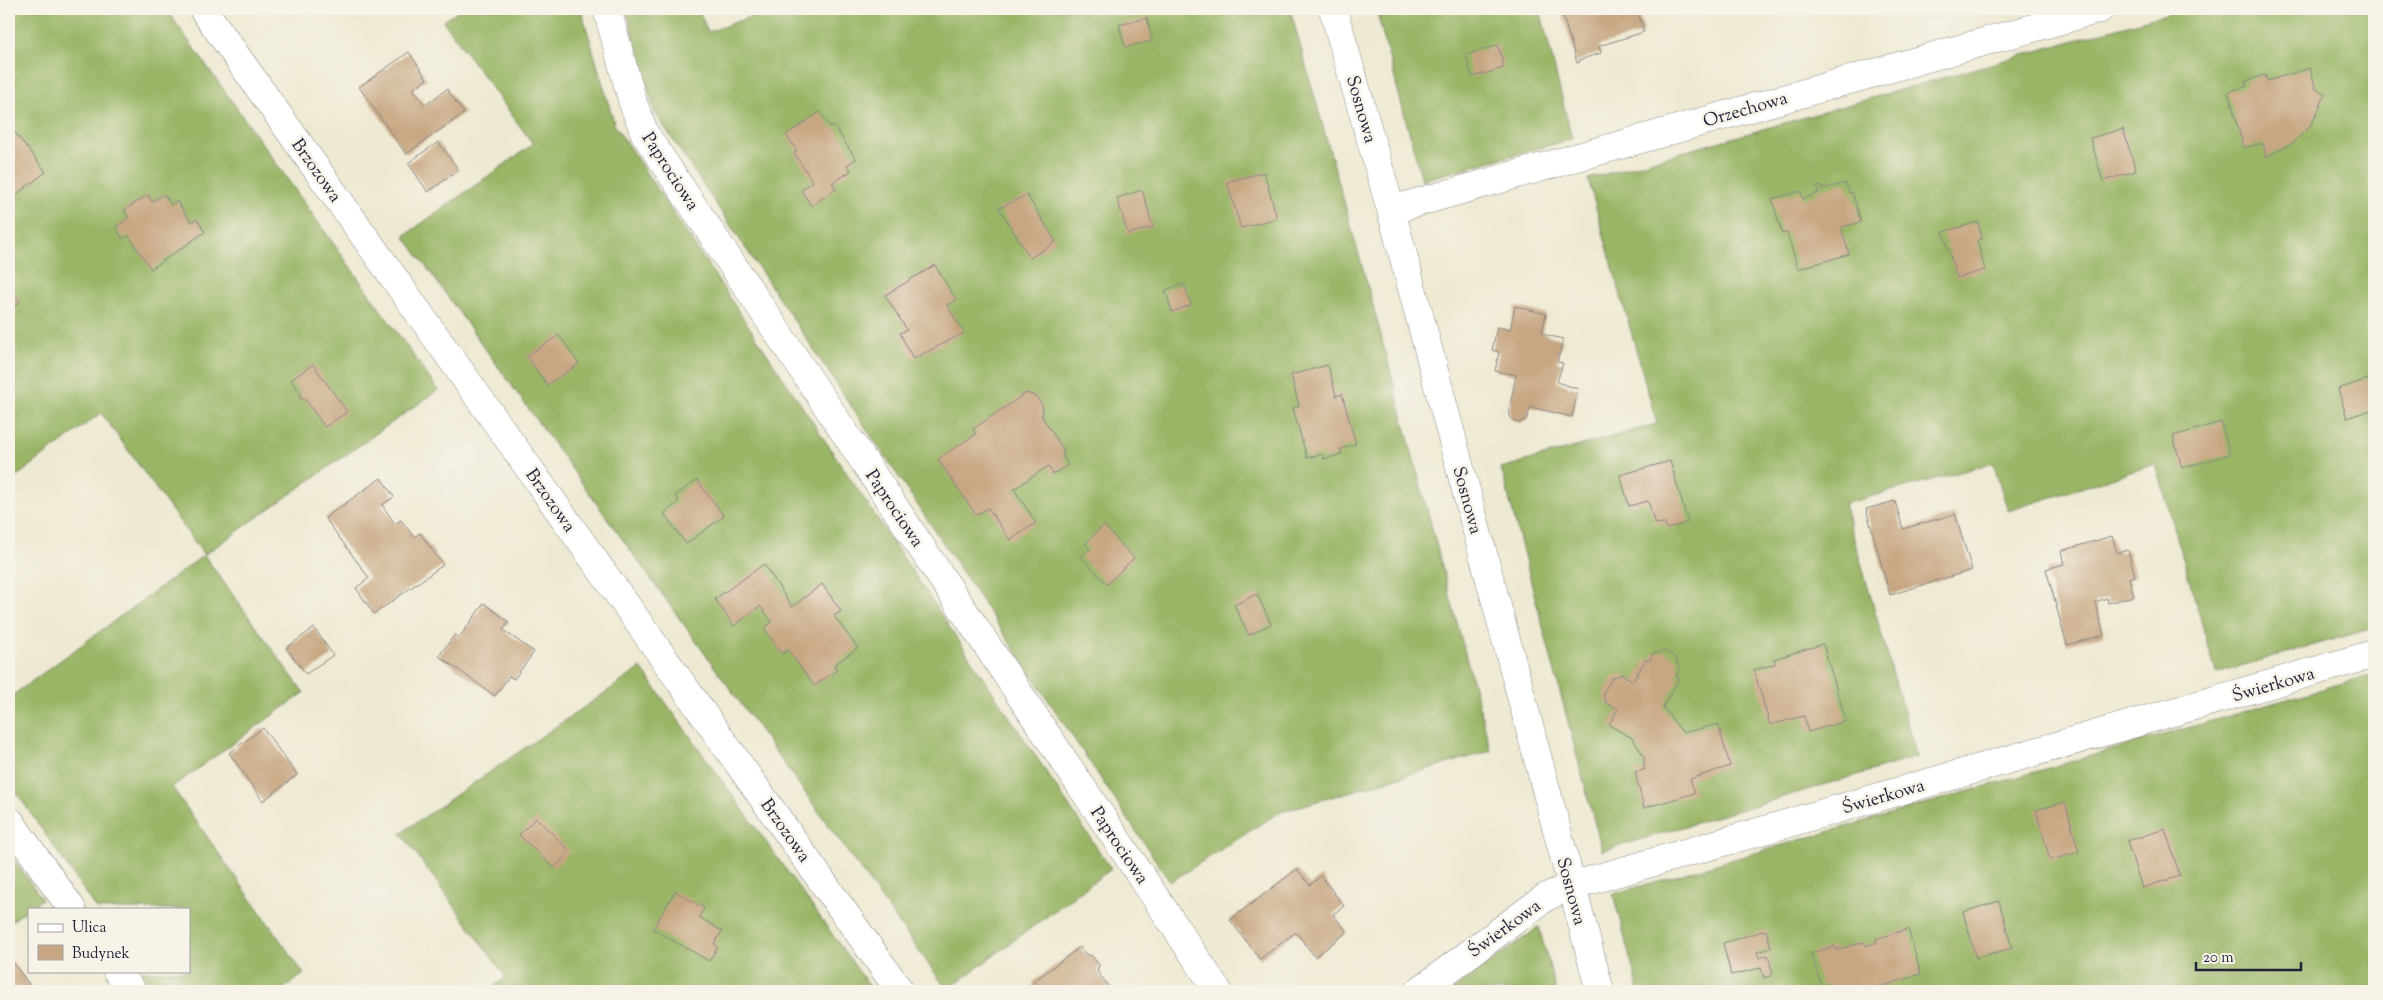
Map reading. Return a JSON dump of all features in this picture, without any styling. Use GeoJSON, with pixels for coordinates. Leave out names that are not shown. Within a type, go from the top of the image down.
{"type":"FeatureCollection","features":[{"type":"Feature","properties":{"kind":"street","name":"Brzozowa"},"geometry":{"type":"LineString","coordinates":[[203,9],[900,991]]}},
{"type":"Feature","properties":{"kind":"street","name":"Paprociowa"},"geometry":{"type":"LineString","coordinates":[[607,9],[633,103],[645,134],[1218,991]]}},
{"type":"Feature","properties":{"kind":"street","name":"Sosnowa"},"geometry":{"type":"LineString","coordinates":[[1333,9],[1391,210],[1600,991]]}},
{"type":"Feature","properties":{"kind":"street","name":"Orzechowa"},"geometry":{"type":"LineString","coordinates":[[1391,210],[2100,9]]}},
{"type":"Feature","properties":{"kind":"street","name":"Świerkowa"},"geometry":{"type":"LineString","coordinates":[[1419,991],[1546,897],[1571,886],[2374,654]]}},
{"type":"Feature","properties":{"kind":"street"},"geometry":{"type":"LineString","coordinates":[[9,820],[71,908]]}},
{"type":"Feature","properties":{"kind":"street"},"geometry":{"type":"LineString","coordinates":[[119,972],[132,991]]}},
{"type":"Feature","properties":{"kind":"green space"},"geometry":{"type":"Polygon","coordinates":[[[9,9],[166,9],[438,390],[204,555],[101,413],[9,482],[9,9]]]}},
{"type":"Feature","properties":{"kind":"green space"},"geometry":{"type":"Polygon","coordinates":[[[461,9],[581,9],[615,126],[1111,869],[947,990],[404,236],[533,144],[443,21],[461,9]]]}},
{"type":"Feature","properties":{"kind":"green space"},"geometry":{"type":"Polygon","coordinates":[[[626,9],[698,9],[708,32],[772,9],[1290,9],[1370,294],[1491,751],[1280,812],[1170,882],[655,113],[626,9]]]}},
{"type":"Feature","properties":{"kind":"green space"},"geometry":{"type":"Polygon","coordinates":[[[1376,9],[1540,9],[1572,139],[1422,180],[1376,9]]]}},
{"type":"Feature","properties":{"kind":"green space"},"geometry":{"type":"Polygon","coordinates":[[[2184,9],[2374,9],[2374,628],[2216,673],[2156,464],[2008,511],[1993,463],[1844,504],[1917,757],[1602,851],[1501,468],[1657,424],[1588,179],[2184,9]]]}},
{"type":"Feature","properties":{"kind":"green space"},"geometry":{"type":"Polygon","coordinates":[[[204,555],[304,693],[172,787],[304,974],[280,991],[154,991],[142,972],[190,972],[190,908],[96,908],[9,782],[9,698],[204,555]]]}},
{"type":"Feature","properties":{"kind":"green space"},"geometry":{"type":"Polygon","coordinates":[[[641,668],[873,991],[487,991],[506,977],[401,833],[641,668]]]}},
{"type":"Feature","properties":{"kind":"green space"},"geometry":{"type":"Polygon","coordinates":[[[2374,674],[2374,991],[1639,991],[1613,894],[2374,674]]]}},
{"type":"Feature","properties":{"kind":"green space"},"geometry":{"type":"Polygon","coordinates":[[[9,853],[42,899],[9,923],[9,853]]]}},
{"type":"Feature","properties":{"kind":"green space"},"geometry":{"type":"Polygon","coordinates":[[[1539,927],[1556,991],[1451,991],[1539,927]]]}},
{"type":"Feature","properties":{"kind":"building"},"geometry":{"type":"Polygon","coordinates":[[[1577,9],[1637,9],[1644,32],[1599,46],[1601,53],[1579,60],[1580,62],[1577,63],[1562,13],[1577,9]]]}},
{"type":"Feature","properties":{"kind":"building"},"geometry":{"type":"Polygon","coordinates":[[[1147,18],[1152,41],[1125,47],[1119,25],[1147,18]]]}},
{"type":"Feature","properties":{"kind":"building"},"geometry":{"type":"Polygon","coordinates":[[[1498,45],[1504,68],[1472,77],[1466,55],[1498,45]]]}},
{"type":"Feature","properties":{"kind":"building"},"geometry":{"type":"Polygon","coordinates":[[[409,52],[427,79],[413,89],[425,105],[447,89],[464,113],[406,154],[359,87],[409,52]]]}},
{"type":"Feature","properties":{"kind":"building"},"geometry":{"type":"Polygon","coordinates":[[[2310,68],[2316,89],[2325,93],[2310,126],[2293,143],[2266,157],[2263,143],[2244,148],[2228,92],[2247,86],[2245,81],[2265,75],[2267,81],[2310,68]]]}},
{"type":"Feature","properties":{"kind":"building"},"geometry":{"type":"Polygon","coordinates":[[[820,112],[831,128],[834,126],[856,159],[847,165],[851,171],[832,183],[836,189],[811,206],[801,190],[813,182],[794,153],[797,151],[786,135],[820,112]]]}},
{"type":"Feature","properties":{"kind":"building"},"geometry":{"type":"Polygon","coordinates":[[[9,125],[46,172],[14,196],[9,189],[9,125]]]}},
{"type":"Feature","properties":{"kind":"building"},"geometry":{"type":"Polygon","coordinates":[[[2123,129],[2136,171],[2103,181],[2090,138],[2123,129]]]}},
{"type":"Feature","properties":{"kind":"building"},"geometry":{"type":"Polygon","coordinates":[[[438,142],[459,170],[428,192],[408,163],[438,142]]]}},
{"type":"Feature","properties":{"kind":"building"},"geometry":{"type":"Polygon","coordinates":[[[1264,172],[1277,218],[1241,228],[1227,182],[1264,172]]]}},
{"type":"Feature","properties":{"kind":"building"},"geometry":{"type":"Polygon","coordinates":[[[1846,183],[1849,193],[1852,192],[1861,222],[1841,227],[1849,254],[1798,269],[1787,233],[1782,234],[1772,199],[1801,191],[1803,199],[1819,193],[1817,187],[1821,186],[1822,189],[1846,183]]]}},
{"type":"Feature","properties":{"kind":"building"},"geometry":{"type":"Polygon","coordinates":[[[1142,190],[1153,227],[1128,234],[1117,198],[1142,190]]]}},
{"type":"Feature","properties":{"kind":"building"},"geometry":{"type":"Polygon","coordinates":[[[164,194],[171,205],[177,201],[191,222],[197,219],[205,232],[151,269],[128,235],[123,239],[116,227],[129,218],[124,210],[148,195],[152,202],[164,194]]]}},
{"type":"Feature","properties":{"kind":"building"},"geometry":{"type":"Polygon","coordinates":[[[1027,195],[1056,242],[1030,258],[999,208],[1027,195]]]}},
{"type":"Feature","properties":{"kind":"building"},"geometry":{"type":"Polygon","coordinates":[[[1978,222],[1982,239],[1977,240],[1985,270],[1957,278],[1943,232],[1978,222]]]}},
{"type":"Feature","properties":{"kind":"building"},"geometry":{"type":"Polygon","coordinates":[[[935,265],[956,300],[947,305],[964,333],[913,359],[900,333],[907,330],[885,295],[935,265]]]}},
{"type":"Feature","properties":{"kind":"building"},"geometry":{"type":"Polygon","coordinates":[[[1184,284],[1191,305],[1172,312],[1165,290],[1184,284]]]}},
{"type":"Feature","properties":{"kind":"building"},"geometry":{"type":"Polygon","coordinates":[[[9,286],[20,302],[9,311],[9,286]]]}},
{"type":"Feature","properties":{"kind":"building"},"geometry":{"type":"Polygon","coordinates":[[[1515,306],[1546,314],[1542,332],[1546,335],[1563,339],[1557,362],[1563,363],[1557,382],[1578,389],[1572,417],[1531,407],[1526,420],[1519,423],[1511,419],[1509,411],[1516,375],[1495,371],[1499,352],[1492,350],[1497,327],[1510,330],[1515,306]]]}},
{"type":"Feature","properties":{"kind":"building"},"geometry":{"type":"Polygon","coordinates":[[[559,335],[579,364],[547,385],[527,356],[559,335]]]}},
{"type":"Feature","properties":{"kind":"building"},"geometry":{"type":"Polygon","coordinates":[[[313,364],[347,412],[325,427],[304,398],[301,400],[299,397],[301,394],[291,380],[313,364]]]}},
{"type":"Feature","properties":{"kind":"building"},"geometry":{"type":"Polygon","coordinates":[[[1328,365],[1336,396],[1342,394],[1356,444],[1340,449],[1342,454],[1324,459],[1322,454],[1307,458],[1293,408],[1299,406],[1291,375],[1328,365]]]}},
{"type":"Feature","properties":{"kind":"building"},"geometry":{"type":"Polygon","coordinates":[[[2368,379],[2374,400],[2374,409],[2347,418],[2338,389],[2368,379]]]}},
{"type":"Feature","properties":{"kind":"building"},"geometry":{"type":"Polygon","coordinates":[[[1026,393],[1036,396],[1043,407],[1042,417],[1063,449],[1063,457],[1068,465],[1053,474],[1048,466],[1014,489],[1036,523],[1010,540],[988,508],[976,515],[938,459],[976,434],[973,429],[1026,393]]]}},
{"type":"Feature","properties":{"kind":"building"},"geometry":{"type":"Polygon","coordinates":[[[2221,422],[2230,454],[2182,468],[2173,436],[2221,422]]]}},
{"type":"Feature","properties":{"kind":"building"},"geometry":{"type":"Polygon","coordinates":[[[1670,461],[1688,522],[1667,529],[1665,523],[1655,524],[1648,501],[1629,506],[1620,475],[1670,461]]]}},
{"type":"Feature","properties":{"kind":"building"},"geometry":{"type":"Polygon","coordinates":[[[381,478],[394,497],[382,505],[395,524],[401,520],[414,537],[420,533],[443,565],[374,614],[356,588],[369,578],[325,518],[381,478]]]}},
{"type":"Feature","properties":{"kind":"building"},"geometry":{"type":"Polygon","coordinates":[[[697,480],[724,516],[686,544],[664,514],[679,501],[675,496],[697,480]]]}},
{"type":"Feature","properties":{"kind":"building"},"geometry":{"type":"Polygon","coordinates":[[[1895,501],[1903,529],[1955,514],[1972,570],[1890,595],[1866,509],[1895,501]]]}},
{"type":"Feature","properties":{"kind":"building"},"geometry":{"type":"Polygon","coordinates":[[[1104,525],[1134,558],[1107,584],[1081,557],[1090,549],[1085,544],[1104,525]]]}},
{"type":"Feature","properties":{"kind":"building"},"geometry":{"type":"Polygon","coordinates":[[[2112,536],[2117,553],[2128,550],[2135,576],[2129,578],[2134,596],[2108,603],[2107,598],[2095,602],[2104,635],[2067,645],[2046,569],[2064,564],[2061,551],[2112,536]]]}},
{"type":"Feature","properties":{"kind":"building"},"geometry":{"type":"Polygon","coordinates":[[[764,564],[792,607],[822,584],[841,611],[834,616],[858,648],[834,665],[837,670],[814,686],[788,650],[782,654],[764,628],[772,622],[760,606],[734,626],[715,599],[764,564]]]}},
{"type":"Feature","properties":{"kind":"building"},"geometry":{"type":"Polygon","coordinates":[[[1257,594],[1271,624],[1249,635],[1234,605],[1257,594]]]}},
{"type":"Feature","properties":{"kind":"building"},"geometry":{"type":"Polygon","coordinates":[[[484,603],[509,622],[503,630],[534,652],[514,679],[509,676],[495,696],[439,656],[455,634],[459,638],[484,603]]]}},
{"type":"Feature","properties":{"kind":"building"},"geometry":{"type":"Polygon","coordinates":[[[314,628],[333,655],[306,674],[286,648],[314,628]]]}},
{"type":"Feature","properties":{"kind":"building"},"geometry":{"type":"Polygon","coordinates":[[[1823,644],[1846,721],[1808,732],[1804,716],[1770,725],[1754,670],[1775,664],[1774,659],[1823,644]]]}},
{"type":"Feature","properties":{"kind":"building"},"geometry":{"type":"Polygon","coordinates":[[[1665,651],[1676,658],[1679,669],[1676,676],[1679,678],[1663,707],[1683,733],[1718,724],[1730,766],[1690,779],[1695,793],[1644,808],[1635,772],[1644,770],[1644,756],[1632,738],[1609,725],[1618,709],[1606,703],[1603,693],[1612,678],[1622,674],[1633,681],[1646,659],[1649,661],[1653,654],[1665,651]]]}},
{"type":"Feature","properties":{"kind":"building"},"geometry":{"type":"Polygon","coordinates":[[[263,728],[297,775],[263,801],[229,753],[263,728]]]}},
{"type":"Feature","properties":{"kind":"building"},"geometry":{"type":"Polygon","coordinates":[[[2065,802],[2079,852],[2050,860],[2036,810],[2065,802]]]}},
{"type":"Feature","properties":{"kind":"building"},"geometry":{"type":"Polygon","coordinates":[[[536,818],[570,851],[554,868],[519,835],[536,818]]]}},
{"type":"Feature","properties":{"kind":"building"},"geometry":{"type":"Polygon","coordinates":[[[2165,829],[2180,876],[2142,888],[2127,841],[2165,829]]]}},
{"type":"Feature","properties":{"kind":"building"},"geometry":{"type":"Polygon","coordinates":[[[1297,869],[1310,885],[1321,876],[1344,906],[1333,914],[1347,932],[1315,957],[1296,932],[1260,959],[1230,920],[1297,869]]]}},
{"type":"Feature","properties":{"kind":"building"},"geometry":{"type":"Polygon","coordinates":[[[675,891],[704,908],[699,917],[722,931],[714,944],[718,947],[709,961],[653,929],[675,891]]]}},
{"type":"Feature","properties":{"kind":"building"},"geometry":{"type":"Polygon","coordinates":[[[1999,901],[2012,948],[1976,958],[1963,912],[1999,901]]]}},
{"type":"Feature","properties":{"kind":"building"},"geometry":{"type":"Polygon","coordinates":[[[1908,929],[1921,974],[1882,986],[1884,991],[1828,991],[1826,984],[1821,985],[1811,953],[1835,946],[1836,950],[1864,942],[1866,946],[1877,942],[1876,939],[1908,929]]]}},
{"type":"Feature","properties":{"kind":"building"},"geometry":{"type":"Polygon","coordinates":[[[1766,930],[1771,948],[1757,952],[1759,958],[1768,955],[1773,975],[1764,978],[1761,968],[1731,975],[1723,943],[1766,930]]]}},
{"type":"Feature","properties":{"kind":"building"},"geometry":{"type":"Polygon","coordinates":[[[1080,947],[1085,954],[1092,956],[1099,965],[1097,971],[1112,991],[1032,991],[1034,981],[1080,947]]]}},
{"type":"Feature","properties":{"kind":"building"},"geometry":{"type":"Polygon","coordinates":[[[9,957],[34,991],[9,991],[9,957]]]}}]}
